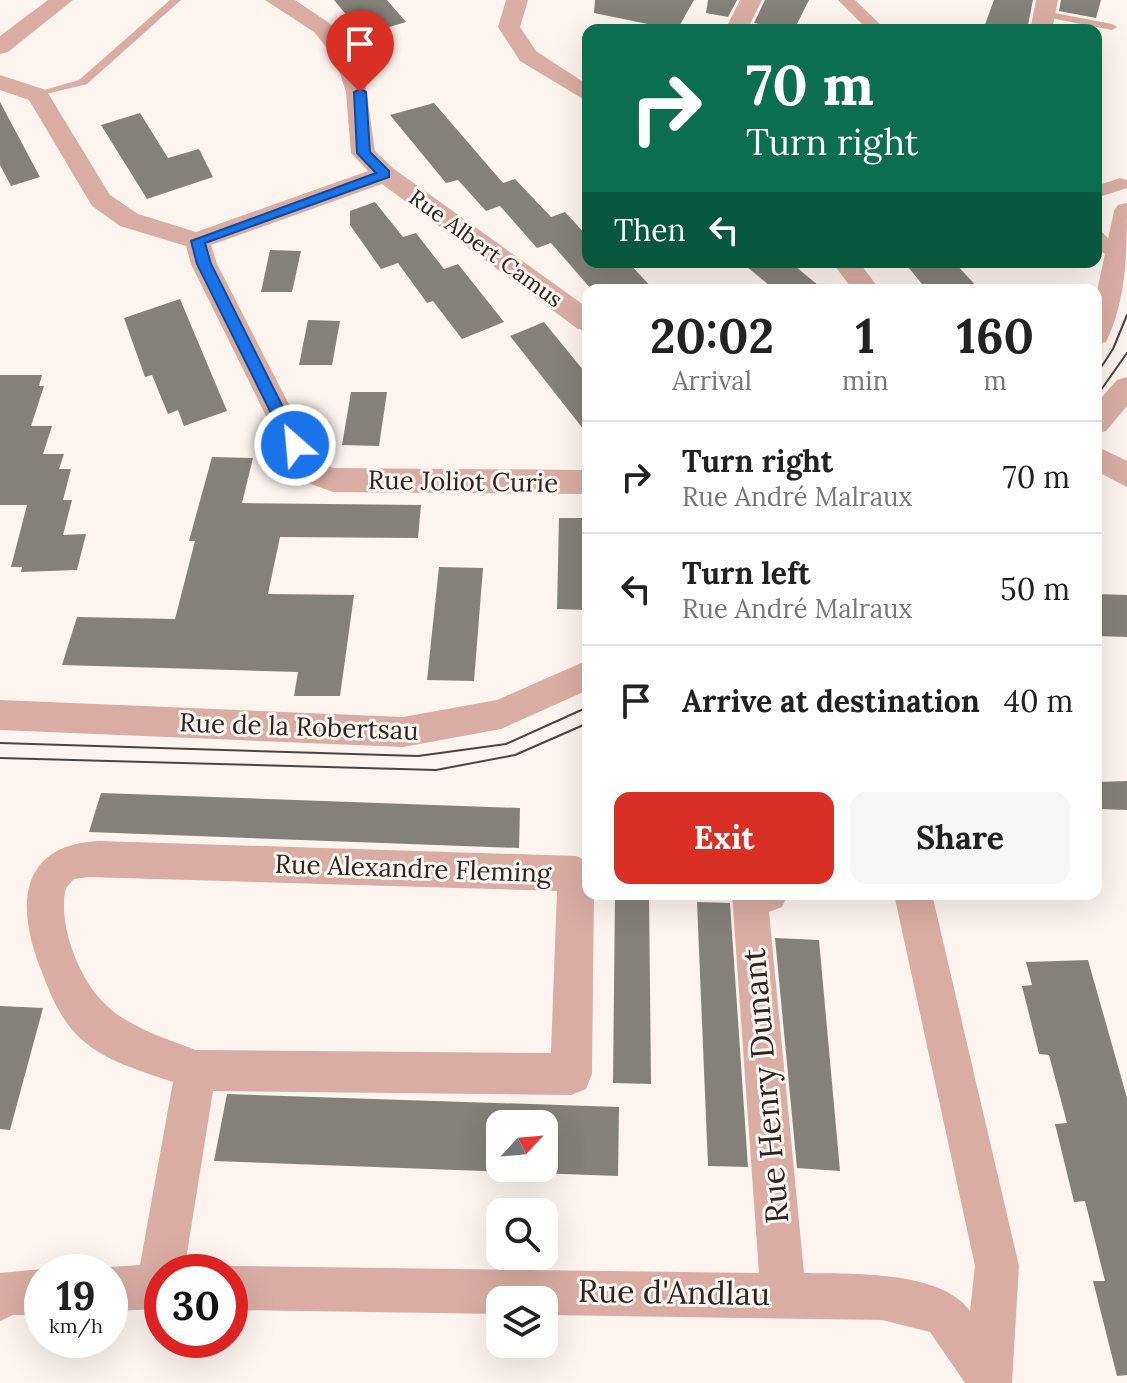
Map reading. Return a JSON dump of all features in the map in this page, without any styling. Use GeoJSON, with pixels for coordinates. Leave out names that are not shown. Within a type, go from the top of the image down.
{"type":"FeatureCollection","features":[{"type":"Feature","properties":{"kind":"street"},"geometry":{"type":"LineString","coordinates":[[0,47],[62,0]]}},
{"type":"Feature","properties":{"kind":"street","name":"Rue Albert Camus"},"geometry":{"type":"LineString","coordinates":[[276,0],[315,22],[344,50],[360,92],[363,153],[385,174],[582,318]]}},
{"type":"Feature","properties":{"kind":"street"},"geometry":{"type":"LineString","coordinates":[[517,0],[509,27],[528,56],[582,91]]}},
{"type":"Feature","properties":{"kind":"street"},"geometry":{"type":"LineString","coordinates":[[739,24],[751,0]]}},
{"type":"Feature","properties":{"kind":"street"},"geometry":{"type":"LineString","coordinates":[[846,0],[872,24]]}},
{"type":"Feature","properties":{"kind":"street"},"geometry":{"type":"LineString","coordinates":[[0,82],[38,95],[101,200],[129,220],[197,241],[385,174]]}},
{"type":"Feature","properties":{"kind":"street"},"geometry":{"type":"LineString","coordinates":[[1102,190],[1120,184]]}},
{"type":"Feature","properties":{"kind":"street"},"geometry":{"type":"LineString","coordinates":[[1102,320],[1127,211]]}},
{"type":"Feature","properties":{"kind":"street","name":"Rue Joliot Curie"},"geometry":{"type":"LineString","coordinates":[[197,241],[204,264],[308,471],[333,480],[582,482]]}},
{"type":"Feature","properties":{"kind":"street"},"geometry":{"type":"LineString","coordinates":[[850,268],[862,284]]}},
{"type":"Feature","properties":{"kind":"street"},"geometry":{"type":"LineString","coordinates":[[1102,416],[1127,387]]}},
{"type":"Feature","properties":{"kind":"street"},"geometry":{"type":"LineString","coordinates":[[1102,461],[1127,476]]}},
{"type":"Feature","properties":{"kind":"street","name":"Rue de la Robertsau"},"geometry":{"type":"LineString","coordinates":[[0,715],[403,732],[472,722],[501,714],[582,677]]}},
{"type":"Feature","properties":{"kind":"street","name":"Rue Alexandre Fleming"},"geometry":{"type":"LineString","coordinates":[[83,860],[139,860],[576,874],[571,1074],[196,1070],[121,1041],[82,1011],[52,945],[43,914],[47,883],[62,866],[83,860]]}},
{"type":"Feature","properties":{"kind":"street","name":"Rue Henry Dunant"},"geometry":{"type":"LineString","coordinates":[[749,900],[783,1294]]}},
{"type":"Feature","properties":{"kind":"street","name":"Rue d'Andlau"},"geometry":{"type":"LineString","coordinates":[[914,900],[997,1266],[988,1379]]}},
{"type":"Feature","properties":{"kind":"street"},"geometry":{"type":"LineString","coordinates":[[165,1254],[196,1070]]}},
{"type":"Feature","properties":{"kind":"street","name":"Rue d'Andlau"},"geometry":{"type":"LineString","coordinates":[[248,1288],[882,1297],[944,1313],[988,1379]]}},
{"type":"Feature","properties":{"kind":"street"},"geometry":{"type":"LineString","coordinates":[[0,1298],[6,1293],[24,1292]]}},
{"type":"Feature","properties":{"kind":"lane"},"geometry":{"type":"LineString","coordinates":[[38,95],[83,82],[176,0]]}},
{"type":"Feature","properties":{"kind":"lane"},"geometry":{"type":"LineString","coordinates":[[1044,15],[1095,24]]}},
{"type":"Feature","properties":{"kind":"lane"},"geometry":{"type":"LineString","coordinates":[[1102,25],[1112,27]]}},
{"type":"Feature","properties":{"kind":"building"},"geometry":{"type":"Polygon","coordinates":[[[334,0],[387,0],[406,22],[363,35],[334,0]]]}},
{"type":"Feature","properties":{"kind":"building"},"geometry":{"type":"Polygon","coordinates":[[[595,0],[694,0],[680,24],[648,24],[594,13],[595,0]]]}},
{"type":"Feature","properties":{"kind":"building"},"geometry":{"type":"Polygon","coordinates":[[[708,0],[737,0],[728,17],[706,13],[708,0]]]}},
{"type":"Feature","properties":{"kind":"building"},"geometry":{"type":"Polygon","coordinates":[[[765,0],[809,0],[797,24],[754,23],[765,0]]]}},
{"type":"Feature","properties":{"kind":"building"},"geometry":{"type":"Polygon","coordinates":[[[994,0],[1033,0],[1028,24],[985,24],[994,0]]]}},
{"type":"Feature","properties":{"kind":"building"},"geometry":{"type":"Polygon","coordinates":[[[1061,0],[1101,0],[1096,18],[1059,11],[1061,0]]]}},
{"type":"Feature","properties":{"kind":"building"},"geometry":{"type":"Polygon","coordinates":[[[0,102],[40,177],[11,186],[0,165],[0,102]]]}},
{"type":"Feature","properties":{"kind":"building"},"geometry":{"type":"Polygon","coordinates":[[[434,103],[503,183],[515,179],[551,217],[565,212],[582,230],[582,268],[634,268],[648,284],[587,284],[551,243],[537,248],[500,206],[486,211],[458,180],[446,183],[390,115],[434,103]]]}},
{"type":"Feature","properties":{"kind":"building"},"geometry":{"type":"Polygon","coordinates":[[[140,113],[168,158],[199,149],[213,177],[147,199],[101,125],[140,113]]]}},
{"type":"Feature","properties":{"kind":"building"},"geometry":{"type":"Polygon","coordinates":[[[375,202],[403,237],[416,233],[444,269],[458,264],[504,322],[462,339],[433,301],[427,303],[398,263],[381,269],[350,225],[350,211],[375,202]]]}},
{"type":"Feature","properties":{"kind":"building"},"geometry":{"type":"Polygon","coordinates":[[[270,250],[301,251],[292,292],[261,292],[270,250]]]}},
{"type":"Feature","properties":{"kind":"building"},"geometry":{"type":"Polygon","coordinates":[[[748,268],[797,268],[817,284],[768,284],[748,268]]]}},
{"type":"Feature","properties":{"kind":"building"},"geometry":{"type":"Polygon","coordinates":[[[909,268],[960,268],[974,284],[922,284],[909,268]]]}},
{"type":"Feature","properties":{"kind":"building"},"geometry":{"type":"Polygon","coordinates":[[[180,299],[227,411],[184,426],[178,410],[168,414],[152,375],[145,377],[124,318],[180,299]]]}},
{"type":"Feature","properties":{"kind":"building"},"geometry":{"type":"Polygon","coordinates":[[[308,320],[340,321],[332,365],[299,365],[308,320]]]}},
{"type":"Feature","properties":{"kind":"building"},"geometry":{"type":"Polygon","coordinates":[[[544,322],[582,369],[582,427],[510,336],[544,322]]]}},
{"type":"Feature","properties":{"kind":"building"},"geometry":{"type":"Polygon","coordinates":[[[0,375],[42,375],[39,386],[44,386],[31,426],[52,426],[43,454],[64,454],[59,469],[71,469],[63,500],[72,500],[63,535],[86,534],[77,570],[21,572],[22,567],[11,567],[27,505],[0,505],[0,375]]]}},
{"type":"Feature","properties":{"kind":"building"},"geometry":{"type":"Polygon","coordinates":[[[351,392],[387,392],[379,446],[342,445],[351,392]]]}},
{"type":"Feature","properties":{"kind":"building"},"geometry":{"type":"Polygon","coordinates":[[[212,457],[253,458],[242,503],[421,505],[418,538],[280,537],[268,594],[354,595],[340,696],[294,696],[298,672],[62,665],[77,617],[175,619],[195,541],[189,541],[212,457]]]}},
{"type":"Feature","properties":{"kind":"building"},"geometry":{"type":"Polygon","coordinates":[[[559,518],[582,518],[582,610],[557,609],[559,518]]]}},
{"type":"Feature","properties":{"kind":"building"},"geometry":{"type":"Polygon","coordinates":[[[439,567],[483,568],[474,681],[427,680],[439,567]]]}},
{"type":"Feature","properties":{"kind":"building"},"geometry":{"type":"Polygon","coordinates":[[[1102,594],[1127,595],[1127,637],[1102,636],[1102,594]]]}},
{"type":"Feature","properties":{"kind":"building"},"geometry":{"type":"Polygon","coordinates":[[[1127,781],[1127,810],[1102,809],[1102,782],[1127,781]]]}},
{"type":"Feature","properties":{"kind":"building"},"geometry":{"type":"Polygon","coordinates":[[[101,793],[520,808],[519,848],[89,832],[101,793]]]}},
{"type":"Feature","properties":{"kind":"building"},"geometry":{"type":"Polygon","coordinates":[[[615,900],[649,900],[651,1084],[613,1083],[615,900]]]}},
{"type":"Feature","properties":{"kind":"building"},"geometry":{"type":"Polygon","coordinates":[[[697,902],[730,903],[748,1167],[708,1166],[697,902]]]}},
{"type":"Feature","properties":{"kind":"building"},"geometry":{"type":"Polygon","coordinates":[[[775,938],[819,940],[840,1171],[797,1168],[775,938]]]}},
{"type":"Feature","properties":{"kind":"building"},"geometry":{"type":"Polygon","coordinates":[[[1088,960],[1127,1098],[1127,1375],[1117,1376],[1093,1281],[1105,1281],[1085,1201],[1074,1202],[1055,1124],[1067,1123],[1049,1055],[1039,1054],[1022,986],[1032,985],[1026,962],[1088,960]]]}},
{"type":"Feature","properties":{"kind":"building"},"geometry":{"type":"Polygon","coordinates":[[[0,1006],[43,1008],[10,1130],[0,1129],[0,1006]]]}},
{"type":"Feature","properties":{"kind":"building"},"geometry":{"type":"Polygon","coordinates":[[[227,1094],[619,1107],[618,1176],[558,1174],[558,1110],[486,1110],[486,1171],[214,1161],[227,1094]]]}},
{"type":"Feature","properties":{"kind":"tram line"},"geometry":{"type":"LineString","coordinates":[[1102,366],[1113,349],[1127,315]]}},
{"type":"Feature","properties":{"kind":"tram line"},"geometry":{"type":"LineString","coordinates":[[1102,388],[1127,353]]}},
{"type":"Feature","properties":{"kind":"tram line"},"geometry":{"type":"LineString","coordinates":[[0,743],[418,756],[506,744],[582,710]]}},
{"type":"Feature","properties":{"kind":"tram line"},"geometry":{"type":"LineString","coordinates":[[0,758],[436,770],[515,755],[582,726]]}},
{"type":"Feature","properties":{"kind":"route"},"geometry":{"type":"LineString","coordinates":[[295,445],[204,264],[197,241],[385,174],[363,153],[360,92]]}}]}
